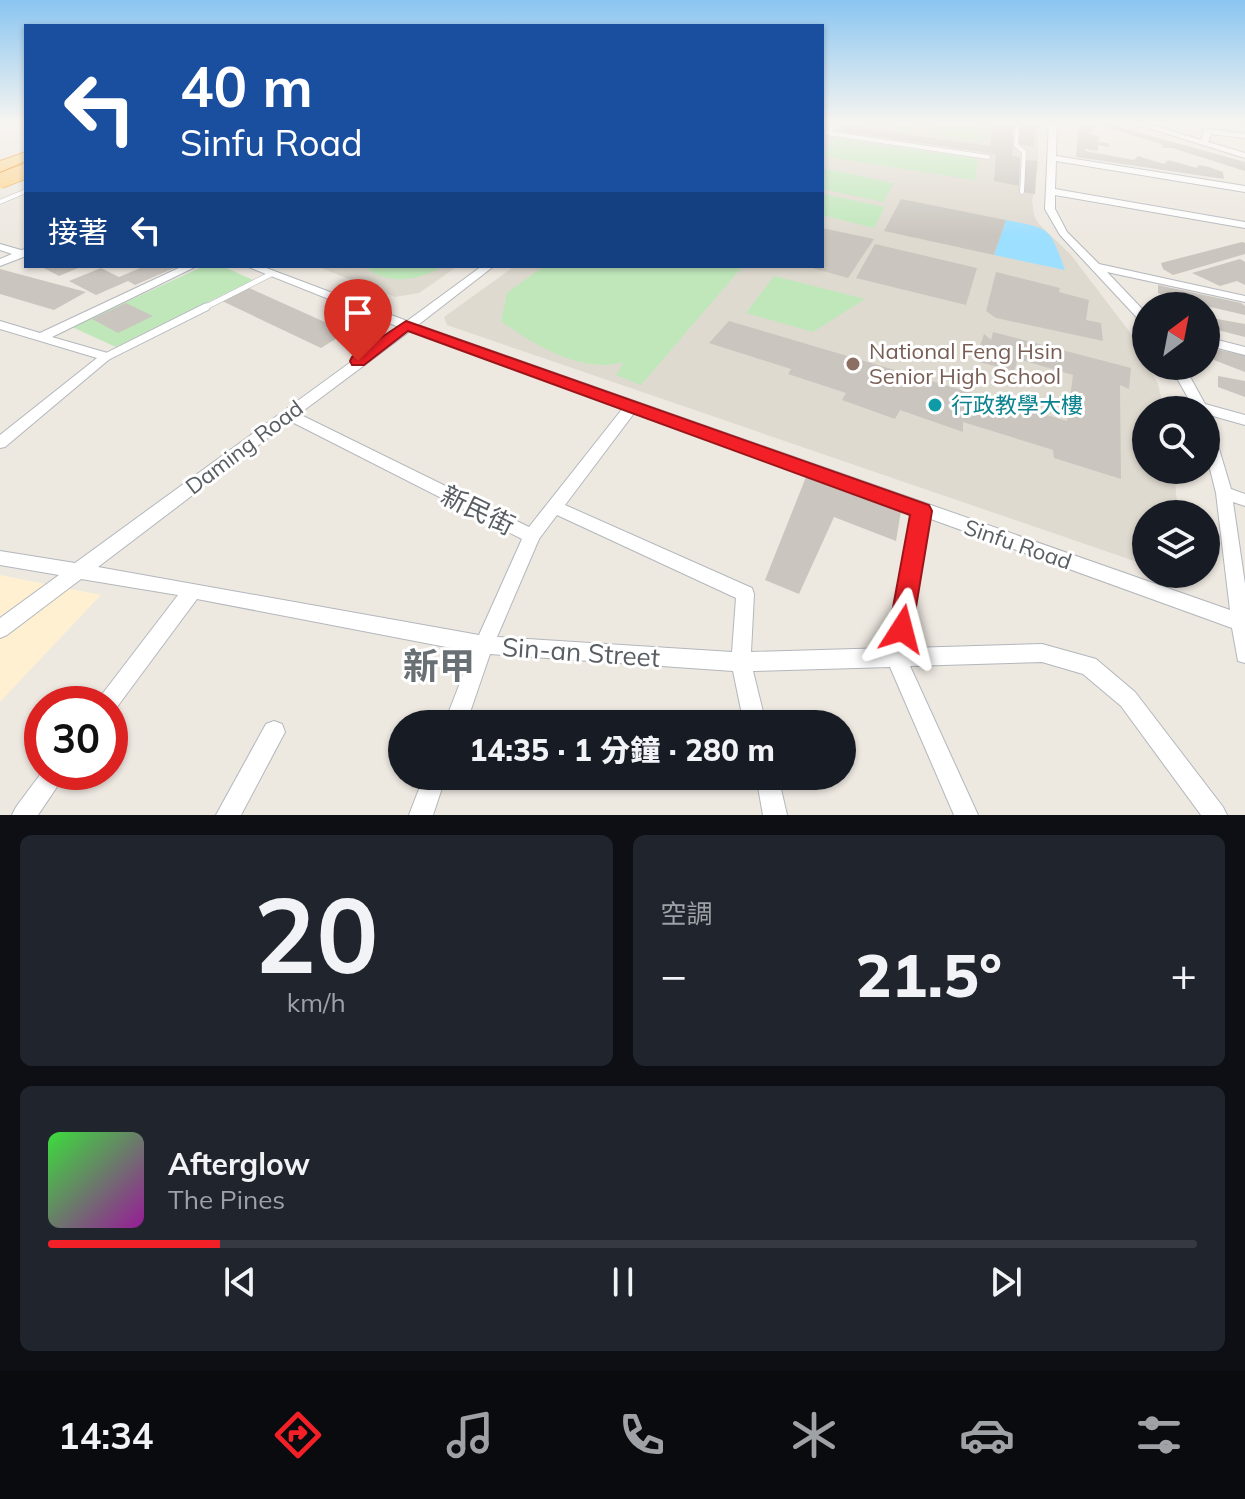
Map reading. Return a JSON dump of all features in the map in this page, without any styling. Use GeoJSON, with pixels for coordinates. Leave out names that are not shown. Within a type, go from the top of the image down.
{"type":"FeatureCollection","features":[{"type":"Feature","properties":{"kind":"highway"},"geometry":{"type":"LineString","coordinates":[[0,169],[23,162]]}},
{"type":"Feature","properties":{"kind":"highway"},"geometry":{"type":"LineString","coordinates":[[0,181],[23,162]]}},
{"type":"Feature","properties":{"kind":"street"},"geometry":{"type":"LineString","coordinates":[[1052,160],[1050,209],[1063,233],[1132,305]]}},
{"type":"Feature","properties":{"kind":"street"},"geometry":{"type":"LineString","coordinates":[[1065,160],[1245,189]]}},
{"type":"Feature","properties":{"kind":"street"},"geometry":{"type":"LineString","coordinates":[[0,169],[24,179]]}},
{"type":"Feature","properties":{"kind":"street"},"geometry":{"type":"LineString","coordinates":[[1050,191],[1245,225]]}},
{"type":"Feature","properties":{"kind":"street"},"geometry":{"type":"LineString","coordinates":[[0,247],[24,253]]}},
{"type":"Feature","properties":{"kind":"street"},"geometry":{"type":"LineString","coordinates":[[0,263],[24,253]]}},
{"type":"Feature","properties":{"kind":"street"},"geometry":{"type":"LineString","coordinates":[[1096,267],[1245,299]]}},
{"type":"Feature","properties":{"kind":"street"},"geometry":{"type":"LineString","coordinates":[[41,337],[188,268]]}},
{"type":"Feature","properties":{"kind":"street","name":"Sinfu Road"},"geometry":{"type":"LineString","coordinates":[[256,268],[921,511],[1242,623]]}},
{"type":"Feature","properties":{"kind":"street","name":"Daming Road"},"geometry":{"type":"LineString","coordinates":[[0,629],[486,268]]}},
{"type":"Feature","properties":{"kind":"street"},"geometry":{"type":"LineString","coordinates":[[0,325],[106,357]]}},
{"type":"Feature","properties":{"kind":"street"},"geometry":{"type":"LineString","coordinates":[[1220,345],[1245,351]]}},
{"type":"Feature","properties":{"kind":"street"},"geometry":{"type":"LineString","coordinates":[[0,443],[106,357]]}},
{"type":"Feature","properties":{"kind":"street"},"geometry":{"type":"LineString","coordinates":[[532,536],[632,406]]}},
{"type":"Feature","properties":{"kind":"street","name":"新民街"},"geometry":{"type":"LineString","coordinates":[[287,414],[532,536],[484,645],[460,710]]}},
{"type":"Feature","properties":{"kind":"street"},"geometry":{"type":"LineString","coordinates":[[1220,414],[1245,420]]}},
{"type":"Feature","properties":{"kind":"street"},"geometry":{"type":"LineString","coordinates":[[1220,478],[1245,654]]}},
{"type":"Feature","properties":{"kind":"street"},"geometry":{"type":"LineString","coordinates":[[1224,493],[1245,500]]}},
{"type":"Feature","properties":{"kind":"street"},"geometry":{"type":"LineString","coordinates":[[555,507],[745,594],[741,662],[752,710]]}},
{"type":"Feature","properties":{"kind":"street"},"geometry":{"type":"LineString","coordinates":[[921,511],[897,659],[966,815]]}},
{"type":"Feature","properties":{"kind":"street","name":"Sin-an Street"},"geometry":{"type":"LineString","coordinates":[[0,558],[193,590],[484,645],[741,662],[1042,653],[1089,666],[1128,699],[1215,815]]}},
{"type":"Feature","properties":{"kind":"street"},"geometry":{"type":"LineString","coordinates":[[121,686],[193,590]]}},
{"type":"Feature","properties":{"kind":"street"},"geometry":{"type":"LineString","coordinates":[[228,815],[274,732]]}},
{"type":"Feature","properties":{"kind":"street"},"geometry":{"type":"LineString","coordinates":[[25,815],[43,790]]}},
{"type":"Feature","properties":{"kind":"street"},"geometry":{"type":"LineString","coordinates":[[421,815],[430,790]]}},
{"type":"Feature","properties":{"kind":"street"},"geometry":{"type":"LineString","coordinates":[[770,790],[775,815]]}},
{"type":"Feature","properties":{"kind":"lane"},"geometry":{"type":"LineString","coordinates":[[1022,192],[1025,160]]}},
{"type":"Feature","properties":{"kind":"lane"},"geometry":{"type":"LineString","coordinates":[[0,202],[24,192]]}},
{"type":"Feature","properties":{"kind":"lane"},"geometry":{"type":"LineString","coordinates":[[106,357],[271,274]]}},
{"type":"Feature","properties":{"kind":"shaded area","name":"National Feng Hsin Senior High School"},"geometry":{"type":"Polygon","coordinates":[[[824,160],[1038,160],[1032,201],[1038,223],[1071,255],[1132,335],[1132,380],[1156,380],[1158,384],[1161,396],[1132,396],[1132,484],[1175,484],[1177,500],[1132,500],[1132,560],[447,325],[444,317],[512,268],[824,268],[824,160]]]}},
{"type":"Feature","properties":{"kind":"shaded area"},"geometry":{"type":"Polygon","coordinates":[[[321,268],[455,268],[419,293],[395,297],[321,268]]]}},
{"type":"Feature","properties":{"kind":"shaded area"},"geometry":{"type":"Polygon","coordinates":[[[0,575],[101,595],[0,702],[0,575]]]}},
{"type":"Feature","properties":{"kind":"green space"},"geometry":{"type":"Polygon","coordinates":[[[848,160],[978,160],[975,180],[848,160]]]}},
{"type":"Feature","properties":{"kind":"green space"},"geometry":{"type":"Polygon","coordinates":[[[824,168],[894,183],[883,202],[824,189],[824,168]]]}},
{"type":"Feature","properties":{"kind":"green space"},"geometry":{"type":"Polygon","coordinates":[[[824,194],[885,207],[874,228],[824,216],[824,194]]]}},
{"type":"Feature","properties":{"kind":"green space"},"geometry":{"type":"Polygon","coordinates":[[[200,268],[226,268],[253,280],[116,347],[72,327],[200,268]]]}},
{"type":"Feature","properties":{"kind":"green space"},"geometry":{"type":"Polygon","coordinates":[[[367,268],[440,268],[403,279],[382,277],[367,268]]]}},
{"type":"Feature","properties":{"kind":"green space"},"geometry":{"type":"Polygon","coordinates":[[[541,268],[741,268],[641,385],[616,375],[624,362],[608,365],[575,361],[543,348],[501,321],[507,293],[541,268]]]}},
{"type":"Feature","properties":{"kind":"green space"},"geometry":{"type":"Polygon","coordinates":[[[774,276],[865,299],[813,332],[746,313],[774,276]]]}},
{"type":"Feature","properties":{"kind":"water"},"geometry":{"type":"Polygon","coordinates":[[[1006,220],[1032,225],[1046,232],[1065,270],[994,255],[1006,220]]]}},
{"type":"Feature","properties":{"kind":"building"},"geometry":{"type":"Polygon","coordinates":[[[996,160],[1020,160],[1019,186],[994,181],[996,160]]]}},
{"type":"Feature","properties":{"kind":"building"},"geometry":{"type":"Polygon","coordinates":[[[1025,160],[1037,161],[1035,194],[1022,192],[1025,160]]]}},
{"type":"Feature","properties":{"kind":"building"},"geometry":{"type":"Polygon","coordinates":[[[1096,160],[1151,160],[1164,164],[1168,160],[1197,168],[1199,165],[1209,167],[1223,172],[1224,179],[1096,160]]]}},
{"type":"Feature","properties":{"kind":"building"},"geometry":{"type":"Polygon","coordinates":[[[1210,160],[1245,162],[1245,171],[1210,160]]]}},
{"type":"Feature","properties":{"kind":"building"},"geometry":{"type":"Polygon","coordinates":[[[901,199],[1006,220],[994,255],[884,231],[901,199]]]}},
{"type":"Feature","properties":{"kind":"building"},"geometry":{"type":"Polygon","coordinates":[[[824,228],[874,239],[848,278],[813,268],[824,268],[824,228]]]}},
{"type":"Feature","properties":{"kind":"building"},"geometry":{"type":"Polygon","coordinates":[[[1245,243],[1245,254],[1173,275],[1163,269],[1161,263],[1245,243]]]}},
{"type":"Feature","properties":{"kind":"building"},"geometry":{"type":"Polygon","coordinates":[[[875,244],[977,268],[966,305],[856,278],[875,244]]]}},
{"type":"Feature","properties":{"kind":"building"},"geometry":{"type":"Polygon","coordinates":[[[1240,259],[1245,262],[1245,285],[1237,281],[1220,286],[1192,273],[1240,259]]]}},
{"type":"Feature","properties":{"kind":"building"},"geometry":{"type":"Polygon","coordinates":[[[44,268],[78,268],[59,276],[44,268]]]}},
{"type":"Feature","properties":{"kind":"building"},"geometry":{"type":"Polygon","coordinates":[[[101,268],[119,277],[140,268],[174,268],[135,285],[128,281],[96,295],[69,281],[101,268]]]}},
{"type":"Feature","properties":{"kind":"building"},"geometry":{"type":"Polygon","coordinates":[[[0,269],[86,292],[54,310],[0,294],[0,269]]]}},
{"type":"Feature","properties":{"kind":"building"},"geometry":{"type":"Polygon","coordinates":[[[996,272],[1060,288],[1059,292],[1089,300],[1086,320],[1101,323],[1103,341],[996,318],[986,311],[996,272]]]}},
{"type":"Feature","properties":{"kind":"building"},"geometry":{"type":"Polygon","coordinates":[[[1158,285],[1190,292],[1158,292],[1158,285]]]}},
{"type":"Feature","properties":{"kind":"building"},"geometry":{"type":"Polygon","coordinates":[[[247,287],[347,332],[321,348],[220,300],[247,287]]]}},
{"type":"Feature","properties":{"kind":"building"},"geometry":{"type":"Polygon","coordinates":[[[1220,298],[1241,303],[1245,306],[1245,315],[1220,309],[1220,298]]]}},
{"type":"Feature","properties":{"kind":"building"},"geometry":{"type":"Polygon","coordinates":[[[126,303],[153,316],[118,333],[92,319],[126,303]]]}},
{"type":"Feature","properties":{"kind":"building"},"geometry":{"type":"Polygon","coordinates":[[[1220,320],[1245,324],[1245,337],[1220,331],[1220,320]]]}},
{"type":"Feature","properties":{"kind":"building","name":"行政教學大樓"},"geometry":{"type":"Polygon","coordinates":[[[729,321],[1067,421],[1073,375],[1018,359],[1014,371],[975,361],[984,334],[991,340],[993,332],[1131,368],[1129,389],[1120,385],[1121,479],[1054,458],[1053,450],[963,422],[963,432],[900,410],[895,419],[842,400],[846,393],[788,374],[791,369],[709,343],[729,321]]]}},
{"type":"Feature","properties":{"kind":"building"},"geometry":{"type":"Polygon","coordinates":[[[1220,350],[1245,355],[1245,372],[1220,362],[1220,350]]]}},
{"type":"Feature","properties":{"kind":"building"},"geometry":{"type":"Polygon","coordinates":[[[1220,376],[1245,381],[1245,397],[1218,387],[1220,376]]]}},
{"type":"Feature","properties":{"kind":"building"},"geometry":{"type":"Polygon","coordinates":[[[806,477],[901,511],[896,541],[834,517],[799,594],[765,580],[806,477]]]}},
{"type":"Feature","properties":{"kind":"place","name":"National Feng Hsin Senior High School"},"geometry":{"type":"Point","coordinates":[853,364]}},
{"type":"Feature","properties":{"kind":"place","name":"行政教學大樓"},"geometry":{"type":"Point","coordinates":[935,405]}},
{"type":"Feature","properties":{"kind":"district","name":"新甲"},"geometry":{"type":"Point","coordinates":[439,665]}},
{"type":"Feature","properties":{"kind":"route"},"geometry":{"type":"LineString","coordinates":[[358,361],[406,325],[921,511],[902,629]]}}]}
